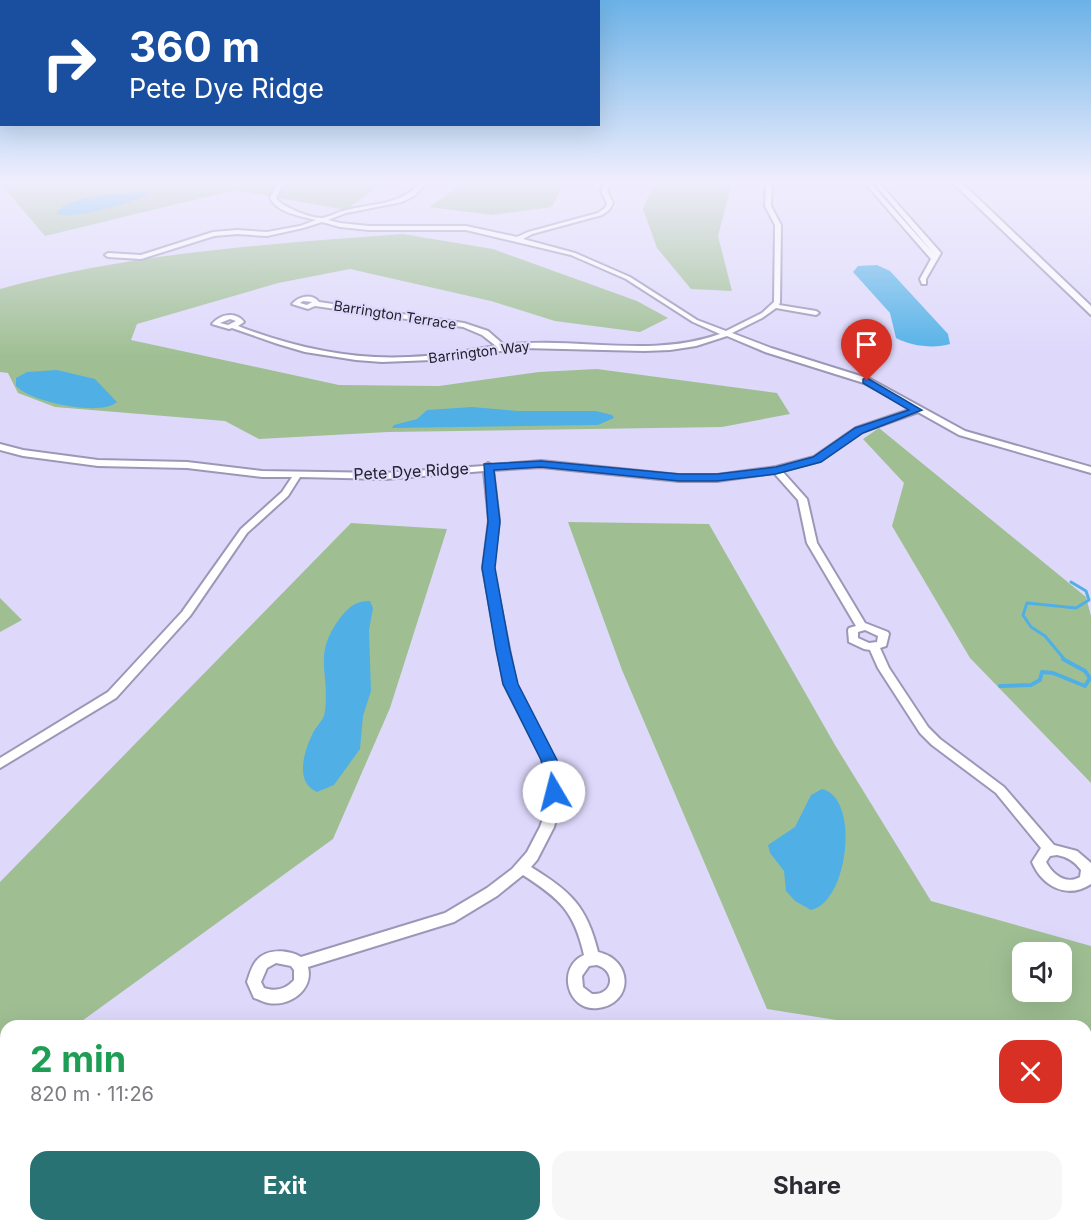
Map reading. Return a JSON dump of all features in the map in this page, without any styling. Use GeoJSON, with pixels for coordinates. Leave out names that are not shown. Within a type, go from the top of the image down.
{"type":"FeatureCollection","features":[{"type":"Feature","properties":{"kind":"main road"},"geometry":{"type":"LineString","coordinates":[[1017,240],[1091,312]]}},
{"type":"Feature","properties":{"kind":"street"},"geometry":{"type":"LineString","coordinates":[[108,255],[124,258],[147,256],[194,240]]}},
{"type":"Feature","properties":{"kind":"street"},"geometry":{"type":"LineString","coordinates":[[523,240],[573,254],[628,278],[694,321],[728,335],[855,376],[900,398],[946,427],[974,438],[1091,470]]}},
{"type":"Feature","properties":{"kind":"street"},"geometry":{"type":"LineString","coordinates":[[778,240],[779,293],[775,306],[816,314]]}},
{"type":"Feature","properties":{"kind":"street"},"geometry":{"type":"LineString","coordinates":[[916,240],[935,259]]}},
{"type":"Feature","properties":{"kind":"street"},"geometry":{"type":"LineString","coordinates":[[924,283],[923,279],[938,253],[928,240]]}},
{"type":"Feature","properties":{"kind":"street","name":"Barrington Terrace"},"geometry":{"type":"LineString","coordinates":[[316,304],[464,325],[485,333],[503,348]]}},
{"type":"Feature","properties":{"kind":"street","name":"Barrington Way"},"geometry":{"type":"LineString","coordinates":[[233,326],[261,338],[373,359],[432,358],[535,345],[670,349],[697,346],[728,335],[775,306]]}},
{"type":"Feature","properties":{"kind":"street","name":"Pete Dye Ridge"},"geometry":{"type":"LineString","coordinates":[[0,447],[23,453],[98,463],[187,465],[262,474],[385,476],[488,466],[541,464],[679,478],[717,478],[776,470],[817,459],[859,430],[917,410]]}},
{"type":"Feature","properties":{"kind":"street"},"geometry":{"type":"LineString","coordinates":[[299,964],[449,918],[492,892],[522,868],[532,856],[547,827],[553,807],[553,775],[549,760],[523,711],[508,673],[488,568],[494,512],[488,466]]}},
{"type":"Feature","properties":{"kind":"street"},"geometry":{"type":"LineString","coordinates":[[776,470],[801,499],[813,543],[861,626]]}},
{"type":"Feature","properties":{"kind":"street"},"geometry":{"type":"LineString","coordinates":[[0,764],[112,694],[186,614],[244,531],[285,494],[298,474]]}},
{"type":"Feature","properties":{"kind":"street"},"geometry":{"type":"LineString","coordinates":[[861,626],[876,629],[884,634],[882,644],[874,647],[862,645],[853,640],[853,630],[861,626]]}},
{"type":"Feature","properties":{"kind":"street"},"geometry":{"type":"LineString","coordinates":[[874,647],[884,668],[924,730],[936,742],[1000,790],[1051,850]]}},
{"type":"Feature","properties":{"kind":"street"},"geometry":{"type":"LineString","coordinates":[[522,868],[561,893],[576,910],[586,927],[593,960]]}},
{"type":"Feature","properties":{"kind":"green space"},"geometry":{"type":"Polygon","coordinates":[[[321,240],[442,240],[493,249],[637,301],[668,318],[640,332],[555,321],[491,301],[350,269],[278,283],[137,324],[131,340],[339,385],[439,386],[539,372],[597,369],[777,393],[790,414],[722,427],[388,432],[259,439],[225,421],[55,407],[18,393],[8,373],[0,372],[0,289],[149,258],[321,240]]]}},
{"type":"Feature","properties":{"kind":"green space"},"geometry":{"type":"Polygon","coordinates":[[[654,240],[719,240],[732,291],[691,289],[657,248],[654,240]]]}},
{"type":"Feature","properties":{"kind":"green space"},"geometry":{"type":"Polygon","coordinates":[[[879,428],[1086,597],[1091,616],[1091,783],[970,658],[892,526],[904,483],[863,439],[879,428]]]}},
{"type":"Feature","properties":{"kind":"green space"},"geometry":{"type":"Polygon","coordinates":[[[568,522],[709,524],[835,745],[931,901],[1091,946],[1091,1020],[836,1020],[767,1009],[622,670],[568,522]]]}},
{"type":"Feature","properties":{"kind":"green space"},"geometry":{"type":"Polygon","coordinates":[[[351,523],[447,529],[390,708],[333,839],[83,1020],[0,1020],[0,882],[351,523]]]}},
{"type":"Feature","properties":{"kind":"green space"},"geometry":{"type":"Polygon","coordinates":[[[0,598],[22,620],[0,632],[0,598]]]}},
{"type":"Feature","properties":{"kind":"water"},"geometry":{"type":"Polygon","coordinates":[[[877,265],[890,271],[948,334],[950,344],[923,346],[896,338],[890,313],[853,272],[858,266],[877,265]]]}},
{"type":"Feature","properties":{"kind":"water"},"geometry":{"type":"Polygon","coordinates":[[[57,370],[95,379],[117,402],[96,408],[66,406],[35,397],[16,386],[16,378],[27,372],[57,370]]]}},
{"type":"Feature","properties":{"kind":"water"},"geometry":{"type":"Polygon","coordinates":[[[472,407],[518,411],[596,411],[612,415],[614,418],[598,425],[392,428],[394,425],[417,419],[427,410],[472,407]]]}},
{"type":"Feature","properties":{"kind":"water"},"geometry":{"type":"Polygon","coordinates":[[[370,601],[373,608],[369,630],[371,691],[363,716],[360,749],[334,785],[317,792],[305,781],[303,764],[311,738],[324,714],[326,697],[324,653],[332,631],[346,611],[356,603],[370,601]]]}},
{"type":"Feature","properties":{"kind":"water"},"geometry":{"type":"Polygon","coordinates":[[[822,789],[834,796],[842,811],[845,850],[841,871],[834,889],[824,903],[811,910],[795,901],[786,891],[784,871],[770,853],[768,845],[795,827],[811,795],[822,789]]]}},
{"type":"Feature","properties":{"kind":"waterway"},"geometry":{"type":"LineString","coordinates":[[1065,660],[1045,636],[1031,627],[1023,615],[1027,603],[1076,608],[1089,600],[1086,591],[1071,582]]}},
{"type":"Feature","properties":{"kind":"waterway"},"geometry":{"type":"LineString","coordinates":[[1000,686],[1031,685],[1040,680],[1042,672],[1053,673],[1085,686],[1090,678],[1085,671],[1063,659]]}},
{"type":"Feature","properties":{"kind":"route"},"geometry":{"type":"LineString","coordinates":[[554,792],[549,760],[510,684],[503,650],[488,568],[494,522],[488,466],[541,464],[679,478],[717,478],[776,470],[817,459],[859,430],[917,410],[900,398],[867,381]]}}]}
